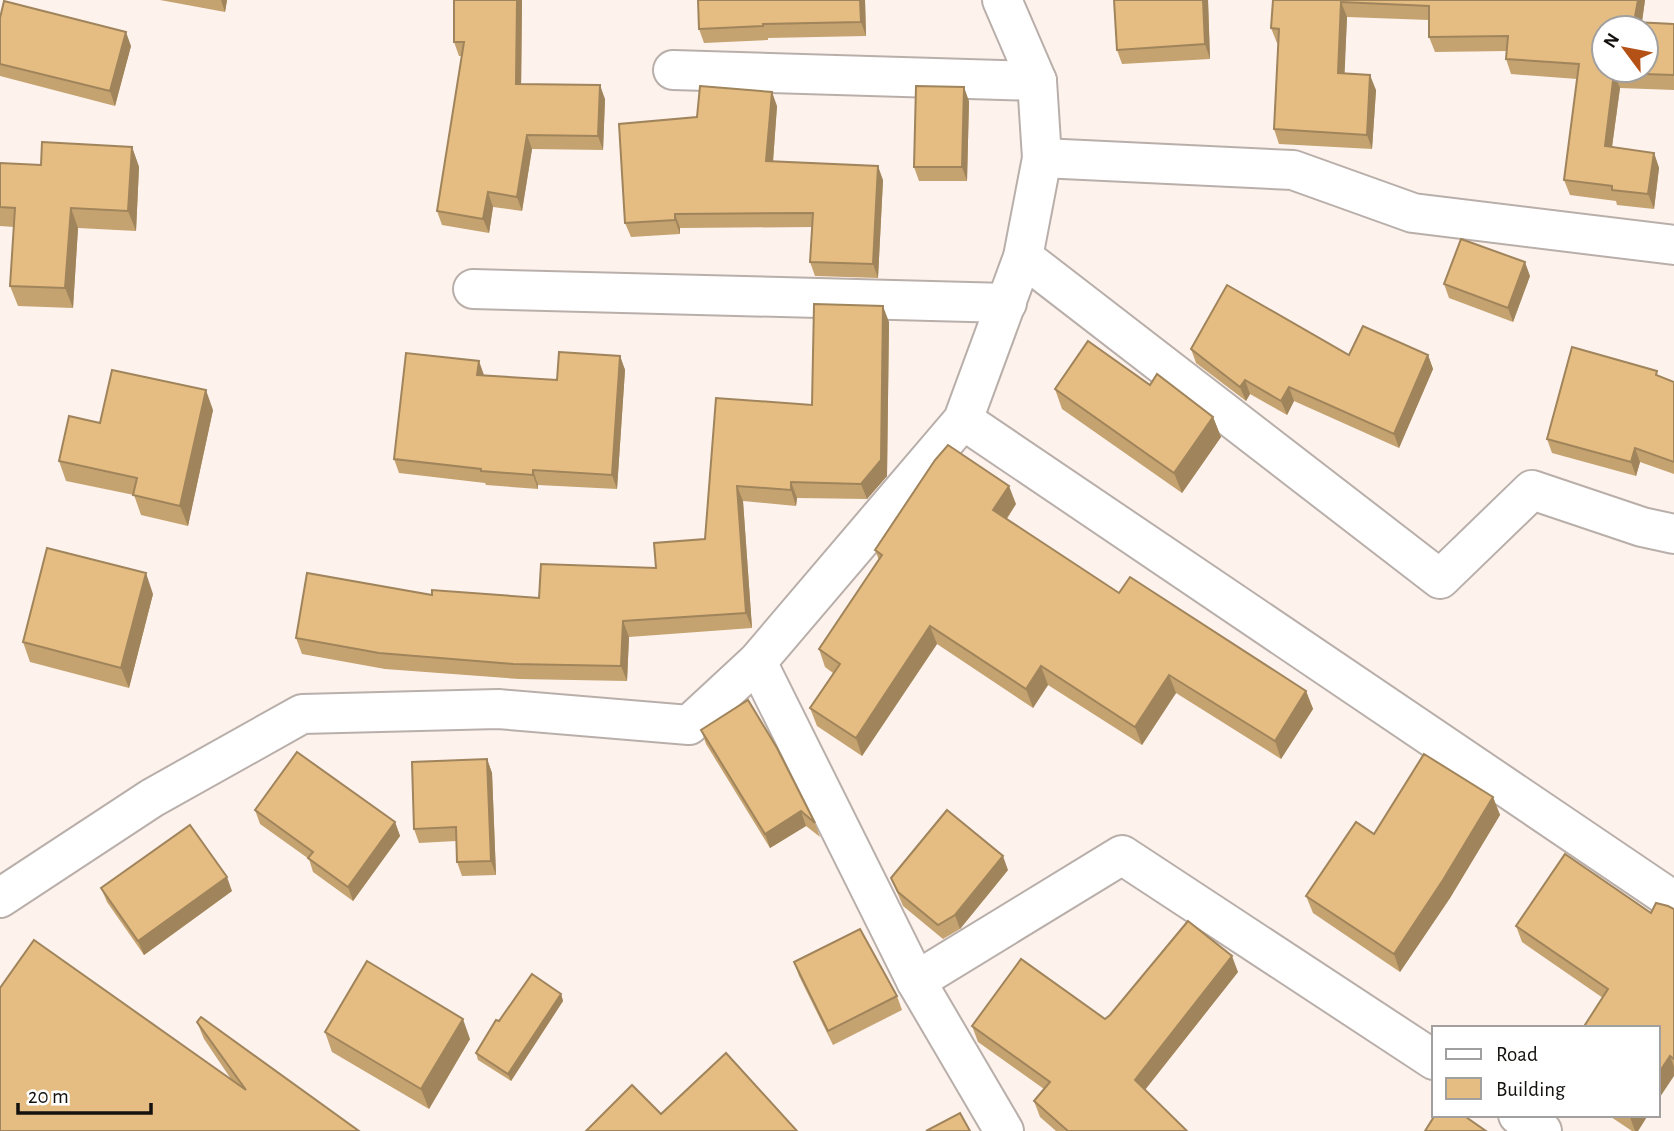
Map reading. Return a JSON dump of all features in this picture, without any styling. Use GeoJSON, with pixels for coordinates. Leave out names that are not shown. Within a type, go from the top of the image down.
{"type":"FeatureCollection","features":[{"type":"Feature","properties":{"kind":"street"},"geometry":{"type":"LineString","coordinates":[[0,898],[152,798],[302,714],[498,709],[689,725],[757,662],[963,420],[1023,257],[1042,158],[1037,82],[1002,0]]}},
{"type":"Feature","properties":{"kind":"street"},"geometry":{"type":"LineString","coordinates":[[673,70],[1037,82]]}},
{"type":"Feature","properties":{"kind":"street"},"geometry":{"type":"LineString","coordinates":[[1042,158],[1293,170],[1413,213],[1674,245]]}},
{"type":"Feature","properties":{"kind":"street"},"geometry":{"type":"LineString","coordinates":[[1023,257],[1440,579],[1532,490],[1642,527],[1674,534]]}},
{"type":"Feature","properties":{"kind":"street"},"geometry":{"type":"LineString","coordinates":[[473,289],[1007,303]]}},
{"type":"Feature","properties":{"kind":"street"},"geometry":{"type":"LineString","coordinates":[[963,420],[1674,901]]}},
{"type":"Feature","properties":{"kind":"street"},"geometry":{"type":"LineString","coordinates":[[757,662],[916,981],[1004,1131]]}},
{"type":"Feature","properties":{"kind":"street"},"geometry":{"type":"LineString","coordinates":[[916,981],[1122,855],[1432,1059]]}},
{"type":"Feature","properties":{"kind":"street"},"geometry":{"type":"LineString","coordinates":[[1521,1117],[1542,1131]]}},
{"type":"Feature","properties":{"kind":"building"},"geometry":{"type":"Polygon","coordinates":[[[454,0],[517,0],[516,84],[600,85],[598,136],[527,135],[517,197],[488,192],[483,219],[437,211],[464,42],[454,42],[454,0]]]}},
{"type":"Feature","properties":{"kind":"building"},"geometry":{"type":"Polygon","coordinates":[[[698,0],[860,0],[861,22],[763,24],[699,29],[698,0]]]}},
{"type":"Feature","properties":{"kind":"building"},"geometry":{"type":"Polygon","coordinates":[[[1114,0],[1203,0],[1205,44],[1117,50],[1114,0]]]}},
{"type":"Feature","properties":{"kind":"building"},"geometry":{"type":"Polygon","coordinates":[[[1273,0],[1638,0],[1635,14],[1590,14],[1590,84],[1613,84],[1605,146],[1654,153],[1648,194],[1564,180],[1579,64],[1506,59],[1508,36],[1429,37],[1429,6],[1341,2],[1338,73],[1370,75],[1367,135],[1274,129],[1279,29],[1271,28],[1273,0]]]}},
{"type":"Feature","properties":{"kind":"building"},"geometry":{"type":"Polygon","coordinates":[[[4,1],[126,32],[110,91],[0,64],[0,18],[4,1]]]}},
{"type":"Feature","properties":{"kind":"building"},"geometry":{"type":"Polygon","coordinates":[[[1660,23],[1674,24],[1674,75],[1660,75],[1660,23]]]}},
{"type":"Feature","properties":{"kind":"building"},"geometry":{"type":"Polygon","coordinates":[[[700,86],[772,92],[766,161],[878,166],[873,264],[810,262],[813,213],[675,214],[675,220],[625,223],[619,124],[697,117],[700,86]]]}},
{"type":"Feature","properties":{"kind":"building"},"geometry":{"type":"Polygon","coordinates":[[[916,86],[964,87],[962,167],[914,167],[916,86]]]}},
{"type":"Feature","properties":{"kind":"building"},"geometry":{"type":"Polygon","coordinates":[[[42,142],[132,147],[128,211],[71,208],[65,288],[10,286],[15,208],[0,207],[0,163],[41,165],[42,142]]]}},
{"type":"Feature","properties":{"kind":"building"},"geometry":{"type":"Polygon","coordinates":[[[1461,239],[1525,262],[1508,308],[1444,284],[1461,239]]]}},
{"type":"Feature","properties":{"kind":"building"},"geometry":{"type":"Polygon","coordinates":[[[1227,285],[1349,355],[1363,326],[1428,355],[1394,434],[1289,387],[1281,401],[1245,380],[1240,387],[1191,349],[1227,285]]]}},
{"type":"Feature","properties":{"kind":"building"},"geometry":{"type":"Polygon","coordinates":[[[814,304],[883,306],[881,460],[861,484],[791,482],[791,490],[737,486],[746,613],[623,621],[621,666],[513,664],[379,653],[296,638],[307,573],[432,595],[432,590],[539,598],[541,564],[656,568],[654,543],[705,539],[716,398],[812,405],[814,304]]]}},
{"type":"Feature","properties":{"kind":"building"},"geometry":{"type":"Polygon","coordinates":[[[1088,341],[1150,385],[1157,374],[1213,417],[1174,473],[1055,389],[1088,341]]]}},
{"type":"Feature","properties":{"kind":"building"},"geometry":{"type":"Polygon","coordinates":[[[1572,347],[1657,371],[1656,375],[1674,382],[1674,462],[1635,448],[1631,462],[1547,439],[1572,347]]]}},
{"type":"Feature","properties":{"kind":"building"},"geometry":{"type":"Polygon","coordinates":[[[559,352],[620,356],[612,475],[533,470],[533,475],[394,459],[406,353],[479,361],[477,375],[557,380],[559,352]]]}},
{"type":"Feature","properties":{"kind":"building"},"geometry":{"type":"Polygon","coordinates":[[[112,370],[206,390],[180,506],[133,495],[137,478],[59,461],[69,416],[100,423],[112,370]]]}},
{"type":"Feature","properties":{"kind":"building"},"geometry":{"type":"Polygon","coordinates":[[[948,445],[1009,486],[993,510],[1119,593],[1130,577],[1306,691],[1275,741],[1169,675],[1135,727],[1041,666],[1026,689],[930,626],[856,738],[810,708],[840,664],[819,649],[882,555],[875,550],[935,460],[948,445]]]}},
{"type":"Feature","properties":{"kind":"building"},"geometry":{"type":"Polygon","coordinates":[[[47,548],[146,573],[121,668],[23,642],[47,548]]]}},
{"type":"Feature","properties":{"kind":"building"},"geometry":{"type":"Polygon","coordinates":[[[748,700],[777,748],[815,823],[801,811],[765,834],[701,730],[748,700]]]}},
{"type":"Feature","properties":{"kind":"building"},"geometry":{"type":"Polygon","coordinates":[[[297,752],[395,822],[348,887],[308,858],[313,852],[255,810],[297,752]]]}},
{"type":"Feature","properties":{"kind":"building"},"geometry":{"type":"Polygon","coordinates":[[[1424,754],[1493,797],[1394,954],[1306,896],[1356,822],[1374,834],[1424,754]]]}},
{"type":"Feature","properties":{"kind":"building"},"geometry":{"type":"Polygon","coordinates":[[[487,759],[491,861],[457,862],[456,827],[414,829],[412,762],[487,759]]]}},
{"type":"Feature","properties":{"kind":"building"},"geometry":{"type":"Polygon","coordinates":[[[947,810],[1003,856],[955,915],[938,925],[898,892],[891,878],[947,810]]]}},
{"type":"Feature","properties":{"kind":"building"},"geometry":{"type":"Polygon","coordinates":[[[190,825],[227,877],[138,941],[101,888],[190,825]]]}},
{"type":"Feature","properties":{"kind":"building"},"geometry":{"type":"Polygon","coordinates":[[[1565,854],[1651,913],[1656,903],[1674,909],[1674,1059],[1670,1056],[1660,1071],[1660,1026],[1584,1026],[1608,989],[1516,926],[1565,854]]]}},
{"type":"Feature","properties":{"kind":"building"},"geometry":{"type":"Polygon","coordinates":[[[1188,921],[1232,956],[1135,1080],[1187,1131],[1068,1131],[1034,1101],[1050,1082],[972,1026],[1021,959],[1105,1019],[1188,921]]]}},
{"type":"Feature","properties":{"kind":"building"},"geometry":{"type":"Polygon","coordinates":[[[860,929],[897,996],[828,1031],[794,962],[860,929]]]}},
{"type":"Feature","properties":{"kind":"building"},"geometry":{"type":"Polygon","coordinates":[[[34,940],[246,1090],[197,1022],[201,1017],[359,1131],[0,1131],[0,988],[34,940]]]}},
{"type":"Feature","properties":{"kind":"building"},"geometry":{"type":"Polygon","coordinates":[[[367,961],[463,1019],[421,1089],[325,1032],[367,961]]]}},
{"type":"Feature","properties":{"kind":"building"},"geometry":{"type":"Polygon","coordinates":[[[532,974],[561,994],[508,1074],[476,1053],[496,1020],[499,1021],[532,974]]]}},
{"type":"Feature","properties":{"kind":"building"},"geometry":{"type":"Polygon","coordinates":[[[726,1053],[797,1131],[586,1131],[632,1085],[661,1114],[726,1053]]]}},
{"type":"Feature","properties":{"kind":"building"},"geometry":{"type":"Polygon","coordinates":[[[960,1113],[970,1131],[926,1131],[960,1113]]]}},
{"type":"Feature","properties":{"kind":"building"},"geometry":{"type":"Polygon","coordinates":[[[1434,1117],[1466,1117],[1486,1131],[1425,1131],[1434,1117]]]}}]}
